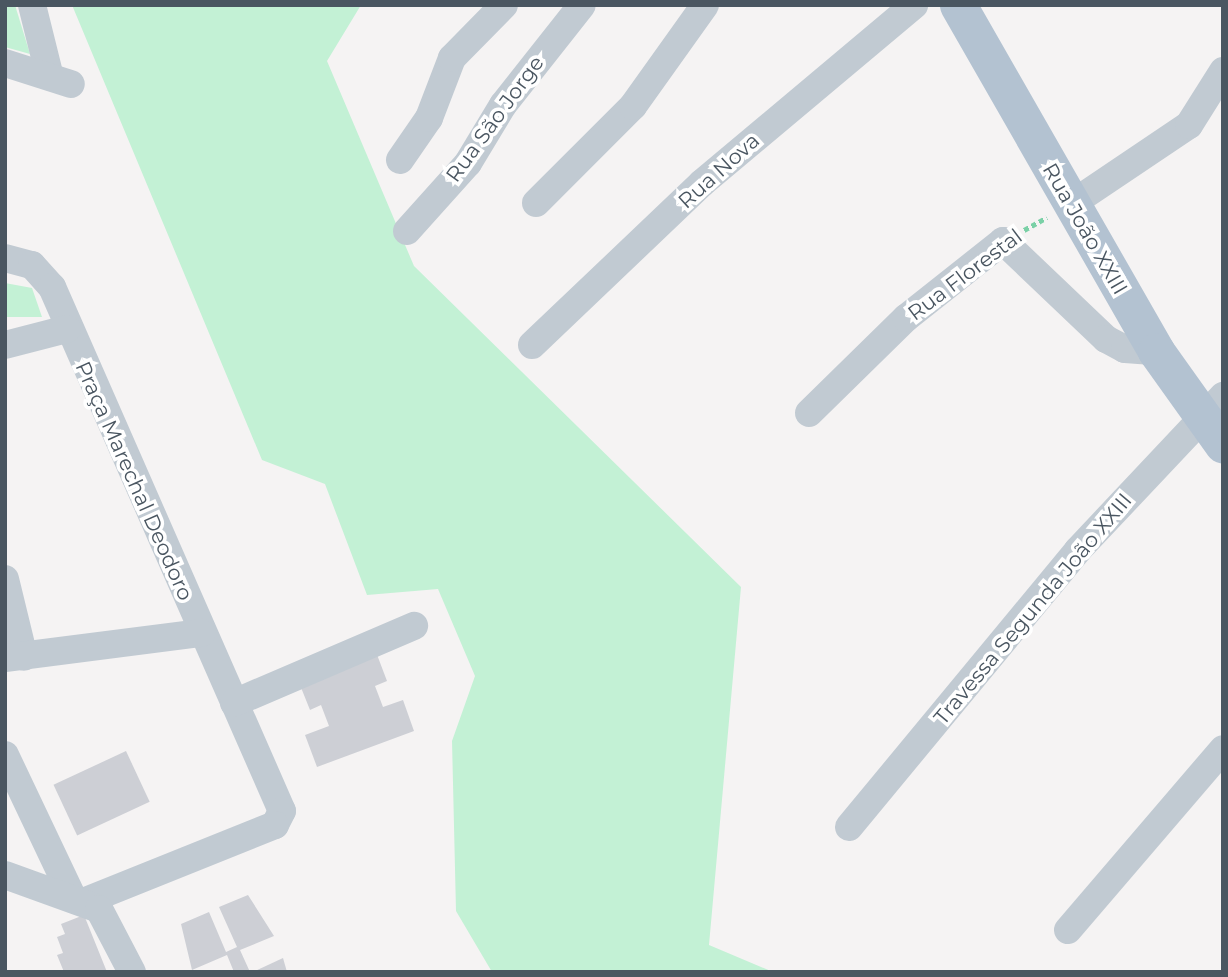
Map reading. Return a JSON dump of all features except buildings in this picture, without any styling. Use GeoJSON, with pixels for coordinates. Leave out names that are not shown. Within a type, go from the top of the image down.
{"type":"FeatureCollection","features":[{"type":"Feature","properties":{"kind":"main road","name":"Rua João XXIII"},"geometry":{"type":"LineString","coordinates":[[958,5],[1070,205],[1156,351],[1215,420]]}},
{"type":"Feature","properties":{"kind":"street"},"geometry":{"type":"LineString","coordinates":[[5,62],[60,80],[32,5]]}},
{"type":"Feature","properties":{"kind":"street"},"geometry":{"type":"LineString","coordinates":[[400,160],[429,118],[452,58],[505,5]]}},
{"type":"Feature","properties":{"kind":"street","name":"Rua São Jorge"},"geometry":{"type":"LineString","coordinates":[[407,231],[468,163],[503,105],[582,5]]}},
{"type":"Feature","properties":{"kind":"street"},"geometry":{"type":"LineString","coordinates":[[536,203],[634,106],[705,5]]}},
{"type":"Feature","properties":{"kind":"street","name":"Rua Nova"},"geometry":{"type":"LineString","coordinates":[[532,345],[702,183],[914,5]]}},
{"type":"Feature","properties":{"kind":"street"},"geometry":{"type":"LineString","coordinates":[[1070,205],[1189,125],[1223,71]]}},
{"type":"Feature","properties":{"kind":"street"},"geometry":{"type":"LineString","coordinates":[[1003,241],[1106,339],[1125,349],[1156,351]]}},
{"type":"Feature","properties":{"kind":"street","name":"Rua Florestal"},"geometry":{"type":"LineString","coordinates":[[809,412],[906,318],[1003,241]]}},
{"type":"Feature","properties":{"kind":"street","name":"Praça Marechal Deodoro"},"geometry":{"type":"LineString","coordinates":[[5,258],[40,271],[201,633],[281,804],[275,825],[79,899]]}},
{"type":"Feature","properties":{"kind":"street"},"geometry":{"type":"LineString","coordinates":[[5,345],[66,329]]}},
{"type":"Feature","properties":{"kind":"street","name":"Travessa Segunda João XXIII"},"geometry":{"type":"LineString","coordinates":[[849,827],[1051,581],[1215,420]]}},
{"type":"Feature","properties":{"kind":"street"},"geometry":{"type":"LineString","coordinates":[[5,579],[15,658],[201,633]]}},
{"type":"Feature","properties":{"kind":"street"},"geometry":{"type":"LineString","coordinates":[[234,704],[414,626]]}},
{"type":"Feature","properties":{"kind":"street"},"geometry":{"type":"LineString","coordinates":[[1068,930],[1223,749]]}},
{"type":"Feature","properties":{"kind":"street"},"geometry":{"type":"LineString","coordinates":[[5,755],[79,899]]}},
{"type":"Feature","properties":{"kind":"street"},"geometry":{"type":"LineString","coordinates":[[5,875],[79,899],[110,922],[132,972]]}},
{"type":"Feature","properties":{"kind":"path","name":"Rua Florestal"},"geometry":{"type":"LineString","coordinates":[[1003,241],[1070,205]]}},
{"type":"Feature","properties":{"kind":"green space"},"geometry":{"type":"Polygon","coordinates":[[[5,5],[15,5],[30,54],[5,47],[5,5]]]}},
{"type":"Feature","properties":{"kind":"green space"},"geometry":{"type":"Polygon","coordinates":[[[72,5],[361,5],[327,61],[414,266],[741,587],[709,945],[773,972],[492,972],[456,911],[452,741],[475,676],[438,589],[367,595],[325,484],[262,460],[72,5]]]}},
{"type":"Feature","properties":{"kind":"green space"},"geometry":{"type":"Polygon","coordinates":[[[5,283],[32,288],[42,317],[5,317],[5,283]]]}}]}
